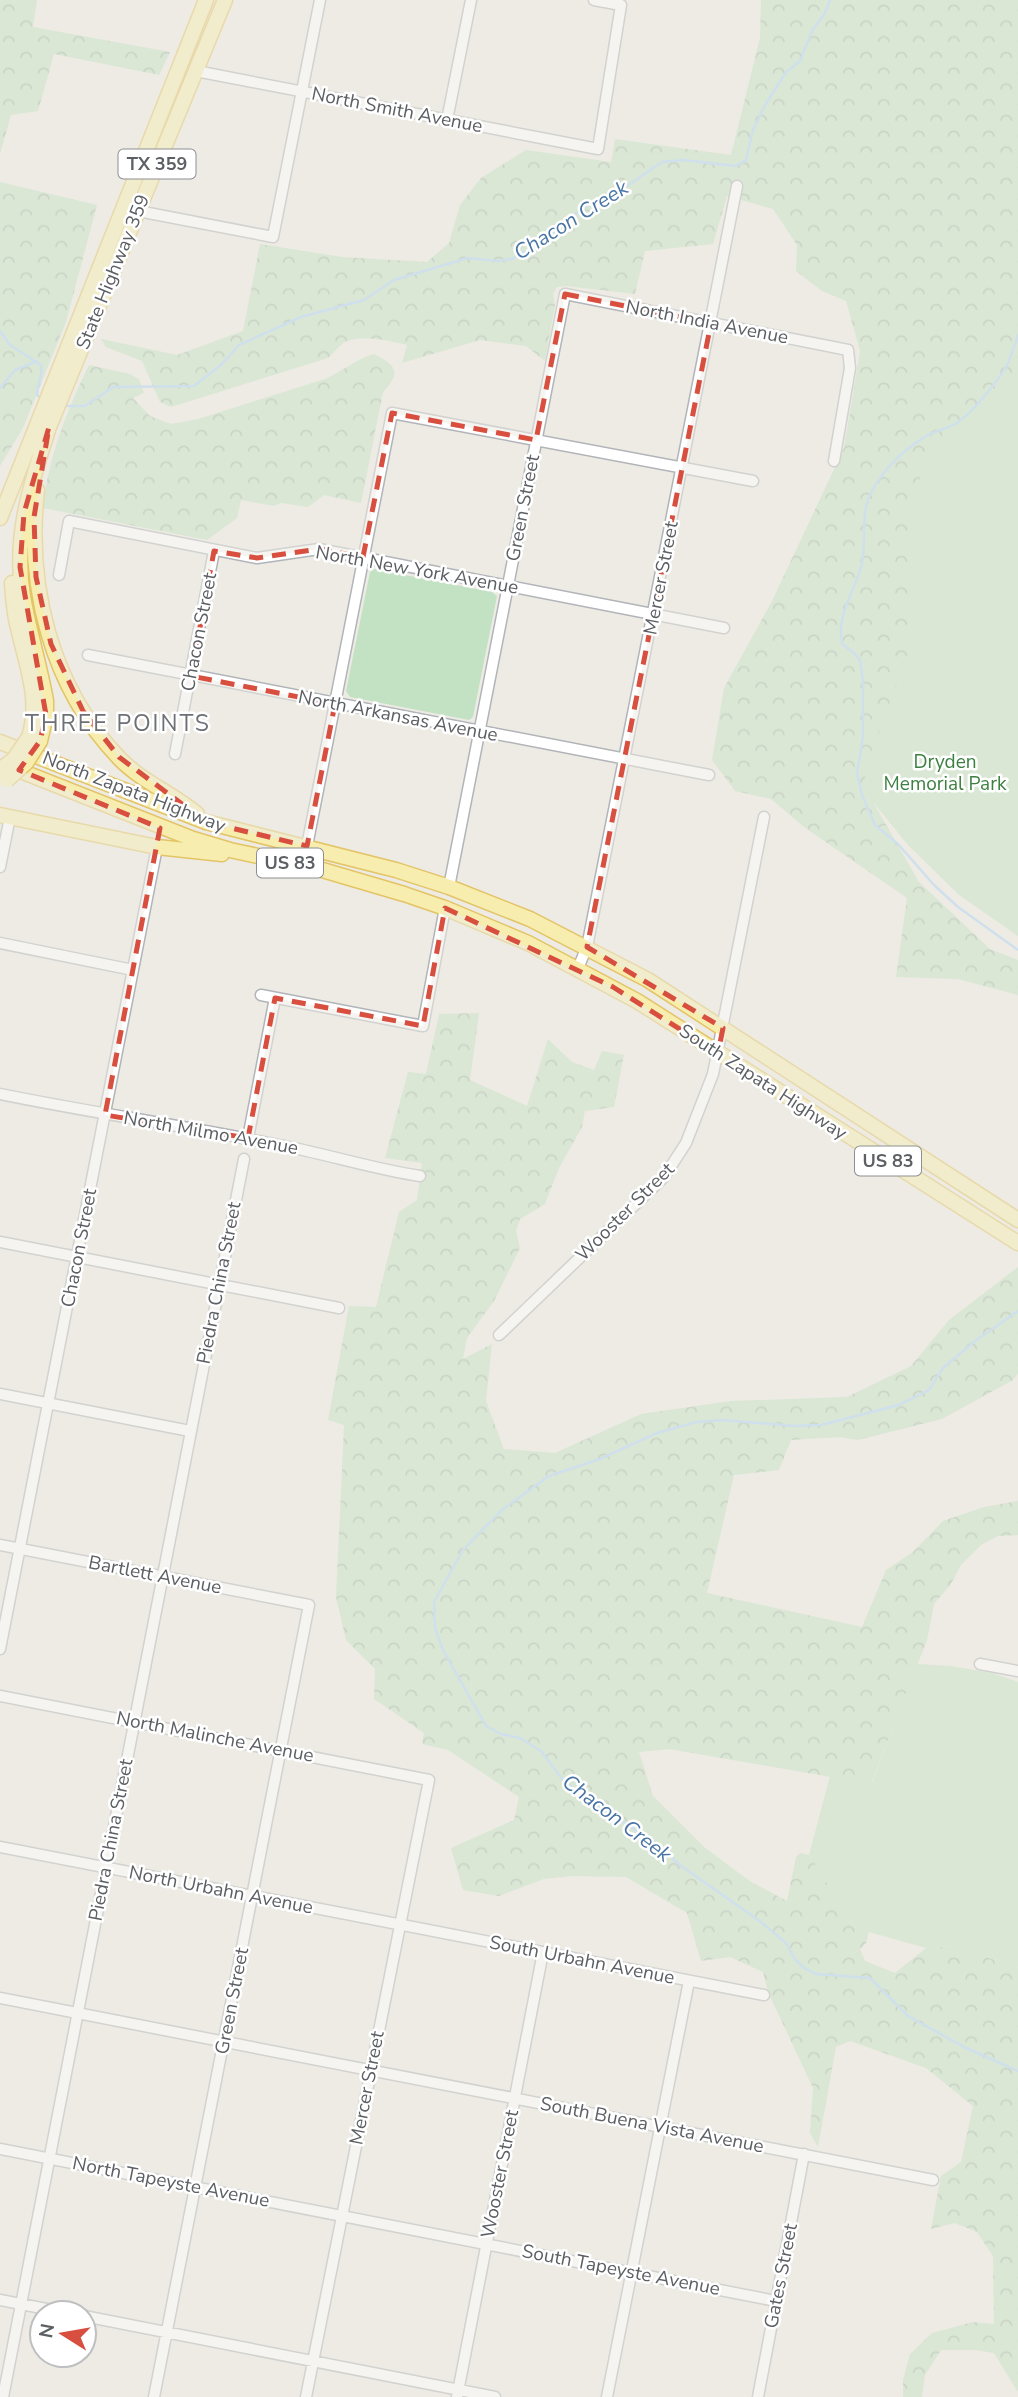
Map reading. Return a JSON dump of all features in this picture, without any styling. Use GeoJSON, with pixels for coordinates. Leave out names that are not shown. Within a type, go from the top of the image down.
{"type":"FeatureCollection","features":[{"type":"Feature","properties":{"kind":"main road","name":"State Highway 359"},"geometry":{"type":"LineString","coordinates":[[43,425],[206,0]]}},
{"type":"Feature","properties":{"kind":"main road","name":"State Highway 359"},"geometry":{"type":"LineString","coordinates":[[83,326],[138,211],[219,16],[223,0]]}},
{"type":"Feature","properties":{"kind":"main road"},"geometry":{"type":"LineString","coordinates":[[0,494],[43,425]]}},
{"type":"Feature","properties":{"kind":"main road"},"geometry":{"type":"LineString","coordinates":[[0,518],[43,425]]}},
{"type":"Feature","properties":{"kind":"main road"},"geometry":{"type":"LineString","coordinates":[[3,778],[14,759],[35,739],[33,694],[16,623],[12,557],[14,531],[25,480],[43,425]]}},
{"type":"Feature","properties":{"kind":"main road"},"geometry":{"type":"LineString","coordinates":[[43,425],[34,551],[41,607],[51,644],[83,711],[119,757],[142,778],[183,803],[206,822]]}},
{"type":"Feature","properties":{"kind":"main road","name":"North Zapata Highway"},"geometry":{"type":"LineString","coordinates":[[0,741],[206,822],[307,846],[449,887],[530,919],[587,947]]}},
{"type":"Feature","properties":{"kind":"main road","name":"North Zapata Highway"},"geometry":{"type":"LineString","coordinates":[[0,763],[152,825],[230,850],[352,879],[445,908],[528,943],[578,968]]}},
{"type":"Feature","properties":{"kind":"main road"},"geometry":{"type":"LineString","coordinates":[[5,816],[157,847],[278,861]]}},
{"type":"Feature","properties":{"kind":"main road","name":"South Zapata Highway"},"geometry":{"type":"LineString","coordinates":[[587,947],[648,980],[1018,1220]]}},
{"type":"Feature","properties":{"kind":"main road","name":"South Zapata Highway"},"geometry":{"type":"LineString","coordinates":[[578,968],[637,1001],[1018,1243]]}},
{"type":"Feature","properties":{"kind":"street"},"geometry":{"type":"LineString","coordinates":[[138,211],[273,237],[320,0]]}},
{"type":"Feature","properties":{"kind":"street"},"geometry":{"type":"LineString","coordinates":[[447,120],[471,0]]}},
{"type":"Feature","properties":{"kind":"street","name":"North Smith Avenue"},"geometry":{"type":"LineString","coordinates":[[196,71],[598,149],[621,5],[594,0]]}},
{"type":"Feature","properties":{"kind":"street","name":"Mercer Street"},"geometry":{"type":"LineString","coordinates":[[578,968],[587,947],[737,186]]}},
{"type":"Feature","properties":{"kind":"street","name":"North India Avenue"},"geometry":{"type":"LineString","coordinates":[[565,294],[848,350],[850,368],[834,461]]}},
{"type":"Feature","properties":{"kind":"street","name":"Green Street"},"geometry":{"type":"LineString","coordinates":[[449,887],[565,294]]}},
{"type":"Feature","properties":{"kind":"street"},"geometry":{"type":"LineString","coordinates":[[307,846],[391,413],[753,481]]}},
{"type":"Feature","properties":{"kind":"street","name":"North New York Avenue"},"geometry":{"type":"LineString","coordinates":[[59,575],[69,521],[257,558],[319,550],[363,557],[724,628]]}},
{"type":"Feature","properties":{"kind":"street","name":"Chacon Street"},"geometry":{"type":"LineString","coordinates":[[176,754],[214,551]]}},
{"type":"Feature","properties":{"kind":"street","name":"North Arkansas Avenue"},"geometry":{"type":"LineString","coordinates":[[88,655],[709,775]]}},
{"type":"Feature","properties":{"kind":"street"},"geometry":{"type":"LineString","coordinates":[[0,867],[5,816]]}},
{"type":"Feature","properties":{"kind":"street","name":"Wooster Street"},"geometry":{"type":"LineString","coordinates":[[499,1335],[649,1193],[670,1169],[686,1143],[713,1074],[764,817]]}},
{"type":"Feature","properties":{"kind":"street","name":"Chacon Street"},"geometry":{"type":"LineString","coordinates":[[0,1649],[157,847]]}},
{"type":"Feature","properties":{"kind":"street"},"geometry":{"type":"LineString","coordinates":[[261,995],[424,1026],[445,908]]}},
{"type":"Feature","properties":{"kind":"street"},"geometry":{"type":"LineString","coordinates":[[0,943],[133,970]]}},
{"type":"Feature","properties":{"kind":"street"},"geometry":{"type":"LineString","coordinates":[[248,1138],[275,998]]}},
{"type":"Feature","properties":{"kind":"street","name":"North Milmo Avenue"},"geometry":{"type":"LineString","coordinates":[[0,1094],[104,1115],[248,1138],[420,1176]]}},
{"type":"Feature","properties":{"kind":"street","name":"Piedra China Street"},"geometry":{"type":"LineString","coordinates":[[3,2397],[244,1159]]}},
{"type":"Feature","properties":{"kind":"street"},"geometry":{"type":"LineString","coordinates":[[0,1242],[339,1308]]}},
{"type":"Feature","properties":{"kind":"street"},"geometry":{"type":"LineString","coordinates":[[0,1394],[190,1431]]}},
{"type":"Feature","properties":{"kind":"street","name":"Bartlett Avenue"},"geometry":{"type":"LineString","coordinates":[[0,1545],[309,1605]]}},
{"type":"Feature","properties":{"kind":"street","name":"Green Street"},"geometry":{"type":"LineString","coordinates":[[154,2397],[309,1605]]}},
{"type":"Feature","properties":{"kind":"street"},"geometry":{"type":"LineString","coordinates":[[980,1664],[1018,1671]]}},
{"type":"Feature","properties":{"kind":"street","name":"North Malinche Avenue"},"geometry":{"type":"LineString","coordinates":[[0,1696],[429,1780]]}},
{"type":"Feature","properties":{"kind":"street","name":"Mercer Street"},"geometry":{"type":"LineString","coordinates":[[306,2397],[429,1780]]}},
{"type":"Feature","properties":{"kind":"street","name":"North Urbahn Avenue"},"geometry":{"type":"LineString","coordinates":[[0,1847],[400,1925]]}},
{"type":"Feature","properties":{"kind":"street","name":"South Urbahn Avenue"},"geometry":{"type":"LineString","coordinates":[[400,1925],[764,1995]]}},
{"type":"Feature","properties":{"kind":"street","name":"Wooster Street"},"geometry":{"type":"LineString","coordinates":[[457,2393],[543,1952]]}},
{"type":"Feature","properties":{"kind":"street"},"geometry":{"type":"LineString","coordinates":[[607,2397],[690,1981]]}},
{"type":"Feature","properties":{"kind":"street","name":"South Buena Vista Avenue"},"geometry":{"type":"LineString","coordinates":[[0,1998],[933,2180]]}},
{"type":"Feature","properties":{"kind":"street","name":"North Tapeyste Avenue"},"geometry":{"type":"LineString","coordinates":[[0,2149],[342,2216]]}},
{"type":"Feature","properties":{"kind":"street","name":"Gates Street"},"geometry":{"type":"LineString","coordinates":[[758,2397],[804,2154]]}},
{"type":"Feature","properties":{"kind":"street","name":"South Tapeyste Avenue"},"geometry":{"type":"LineString","coordinates":[[342,2216],[776,2301]]}},
{"type":"Feature","properties":{"kind":"street"},"geometry":{"type":"LineString","coordinates":[[0,2300],[28,2305]]}},
{"type":"Feature","properties":{"kind":"street"},"geometry":{"type":"LineString","coordinates":[[98,2319],[457,2393],[495,2397]]}},
{"type":"Feature","properties":{"kind":"highlighted area"},"geometry":{"type":"Polygon","coordinates":[[[565,294],[711,323],[587,947],[723,1028],[718,1053],[613,987],[445,908],[423,1026],[275,998],[248,1138],[105,1115],[160,828],[19,770],[40,741],[46,715],[20,567],[24,513],[49,427],[34,517],[36,577],[51,644],[83,711],[119,757],[206,822],[307,846],[335,704],[191,676],[214,551],[257,558],[319,549],[363,557],[392,413],[536,440],[565,294]]]}},
{"type":"Feature","properties":{"kind":"green space"},"geometry":{"type":"Polygon","coordinates":[[[0,0],[37,0],[33,27],[170,52],[159,75],[54,54],[38,111],[11,115],[0,154],[0,0]]]}},
{"type":"Feature","properties":{"kind":"green space"},"geometry":{"type":"Polygon","coordinates":[[[761,0],[1018,0],[1018,525],[911,675],[873,771],[873,802],[919,882],[990,949],[1018,960],[1018,995],[958,979],[896,977],[907,898],[804,827],[771,799],[735,791],[712,760],[724,688],[772,601],[844,448],[860,351],[846,301],[822,291],[796,271],[797,245],[773,209],[727,196],[713,244],[645,251],[635,294],[557,287],[553,294],[555,305],[545,361],[526,346],[480,340],[402,363],[407,345],[376,339],[359,339],[343,343],[328,358],[171,407],[160,402],[142,361],[106,347],[101,339],[177,355],[243,331],[260,244],[342,257],[427,262],[449,243],[460,205],[481,178],[526,150],[611,162],[615,139],[731,155],[760,38],[761,0]]]}},
{"type":"Feature","properties":{"kind":"green space"},"geometry":{"type":"Polygon","coordinates":[[[0,182],[97,205],[66,322],[23,428],[0,466],[0,182]]]}},
{"type":"Feature","properties":{"kind":"green space"},"geometry":{"type":"Polygon","coordinates":[[[374,354],[392,366],[394,374],[383,392],[361,503],[324,495],[308,507],[281,503],[274,506],[241,500],[237,518],[207,540],[43,508],[49,471],[60,435],[89,365],[130,374],[139,379],[144,393],[133,398],[150,416],[171,424],[198,419],[325,379],[374,354]]]}},
{"type":"Feature","properties":{"kind":"green space","name":"Dryden Memorial Park"},"geometry":{"type":"Polygon","coordinates":[[[1018,366],[1018,936],[959,895],[908,845],[873,802],[864,774],[908,652],[908,515],[925,464],[944,439],[1018,366]]]}},
{"type":"Feature","properties":{"kind":"green space"},"geometry":{"type":"Polygon","coordinates":[[[374,569],[492,592],[497,596],[473,717],[469,720],[350,697],[346,691],[370,572],[374,569]]]}},
{"type":"Feature","properties":{"kind":"green space"},"geometry":{"type":"Polygon","coordinates":[[[479,1013],[470,1080],[527,1106],[548,1039],[572,1062],[594,1070],[602,1051],[624,1055],[614,1107],[585,1111],[582,1127],[559,1168],[545,1204],[520,1219],[516,1231],[520,1248],[494,1301],[467,1338],[463,1359],[492,1344],[486,1401],[504,1449],[555,1453],[641,1414],[731,1401],[847,1397],[911,1366],[949,1320],[1018,1267],[1018,1373],[1013,1380],[942,1419],[858,1440],[839,1437],[791,1440],[779,1470],[734,1475],[707,1593],[862,1627],[886,1570],[913,1552],[943,1521],[984,1507],[1018,1501],[1018,1535],[998,1536],[981,1545],[961,1565],[951,1584],[934,1604],[927,1640],[871,1784],[669,1749],[639,1752],[653,1796],[704,1847],[751,1882],[787,1901],[796,1857],[800,1853],[809,1855],[849,1923],[869,1932],[866,1943],[860,1949],[865,1961],[895,1973],[926,1948],[955,1946],[1018,1968],[1018,2392],[994,2353],[941,2350],[925,2375],[922,2397],[903,2397],[903,2380],[910,2354],[932,2333],[973,2322],[994,2324],[993,2256],[977,2232],[955,2223],[931,2229],[941,2176],[961,2162],[973,2106],[926,2068],[850,2041],[836,2047],[818,2147],[810,2133],[813,2088],[768,1992],[763,1972],[730,1957],[701,1961],[687,1913],[626,1877],[572,1876],[544,1879],[499,1896],[463,1890],[451,1848],[514,1820],[519,1797],[448,1750],[422,1744],[424,1733],[374,1699],[375,1669],[346,1640],[336,1597],[344,1425],[328,1420],[349,1306],[376,1307],[399,1212],[417,1200],[422,1163],[385,1158],[408,1072],[426,1074],[439,1014],[479,1013]]]}},
{"type":"Feature","properties":{"kind":"green space"},"geometry":{"type":"Polygon","coordinates":[[[917,1664],[992,1673],[1018,1682],[1018,1968],[955,1946],[926,1948],[869,1932],[849,1923],[809,1855],[830,1776],[872,1783],[917,1664]]]}},
{"type":"Feature","properties":{"kind":"waterway","name":"Chacon Creek"},"geometry":{"type":"LineString","coordinates":[[65,406],[85,406],[113,387],[194,386],[222,364],[239,345],[301,317],[364,300],[394,280],[468,258],[496,261],[512,259],[534,247],[584,207],[611,197],[662,162],[683,160],[736,166],[746,160],[753,130],[764,107],[786,72],[800,61],[812,31],[825,13],[830,0]]}},
{"type":"Feature","properties":{"kind":"waterway","name":"Chacon Creek"},"geometry":{"type":"LineString","coordinates":[[0,331],[10,345],[41,365],[37,395],[42,399]]}},
{"type":"Feature","properties":{"kind":"waterway","name":"Chacon Creek"},"geometry":{"type":"LineString","coordinates":[[1018,335],[1005,368],[971,411],[957,423],[915,444],[890,466],[876,484],[865,511],[861,567],[841,623],[842,644],[860,660],[863,680],[863,737],[857,773],[862,795],[875,825],[898,844],[934,885],[958,907],[1018,950]]}},
{"type":"Feature","properties":{"kind":"waterway"},"geometry":{"type":"LineString","coordinates":[[0,388],[15,370],[35,362]]}},
{"type":"Feature","properties":{"kind":"waterway","name":"Chacon Creek"},"geometry":{"type":"LineString","coordinates":[[1018,1311],[975,1341],[943,1368],[929,1390],[899,1405],[821,1425],[795,1426],[723,1420],[696,1422],[657,1433],[600,1459],[549,1476],[502,1510],[463,1550],[434,1602],[435,1628],[443,1650],[486,1726],[501,1734],[520,1738],[541,1751],[563,1780],[584,1797],[653,1841],[680,1865],[761,1922],[786,1943],[794,1958],[804,1968],[816,1974],[870,1978],[908,2016],[964,2047],[1018,2071]]}},
{"type":"Feature","properties":{"kind":"district","name":"THREE POINTS"},"geometry":{"type":"Point","coordinates":[118,723]}}]}
